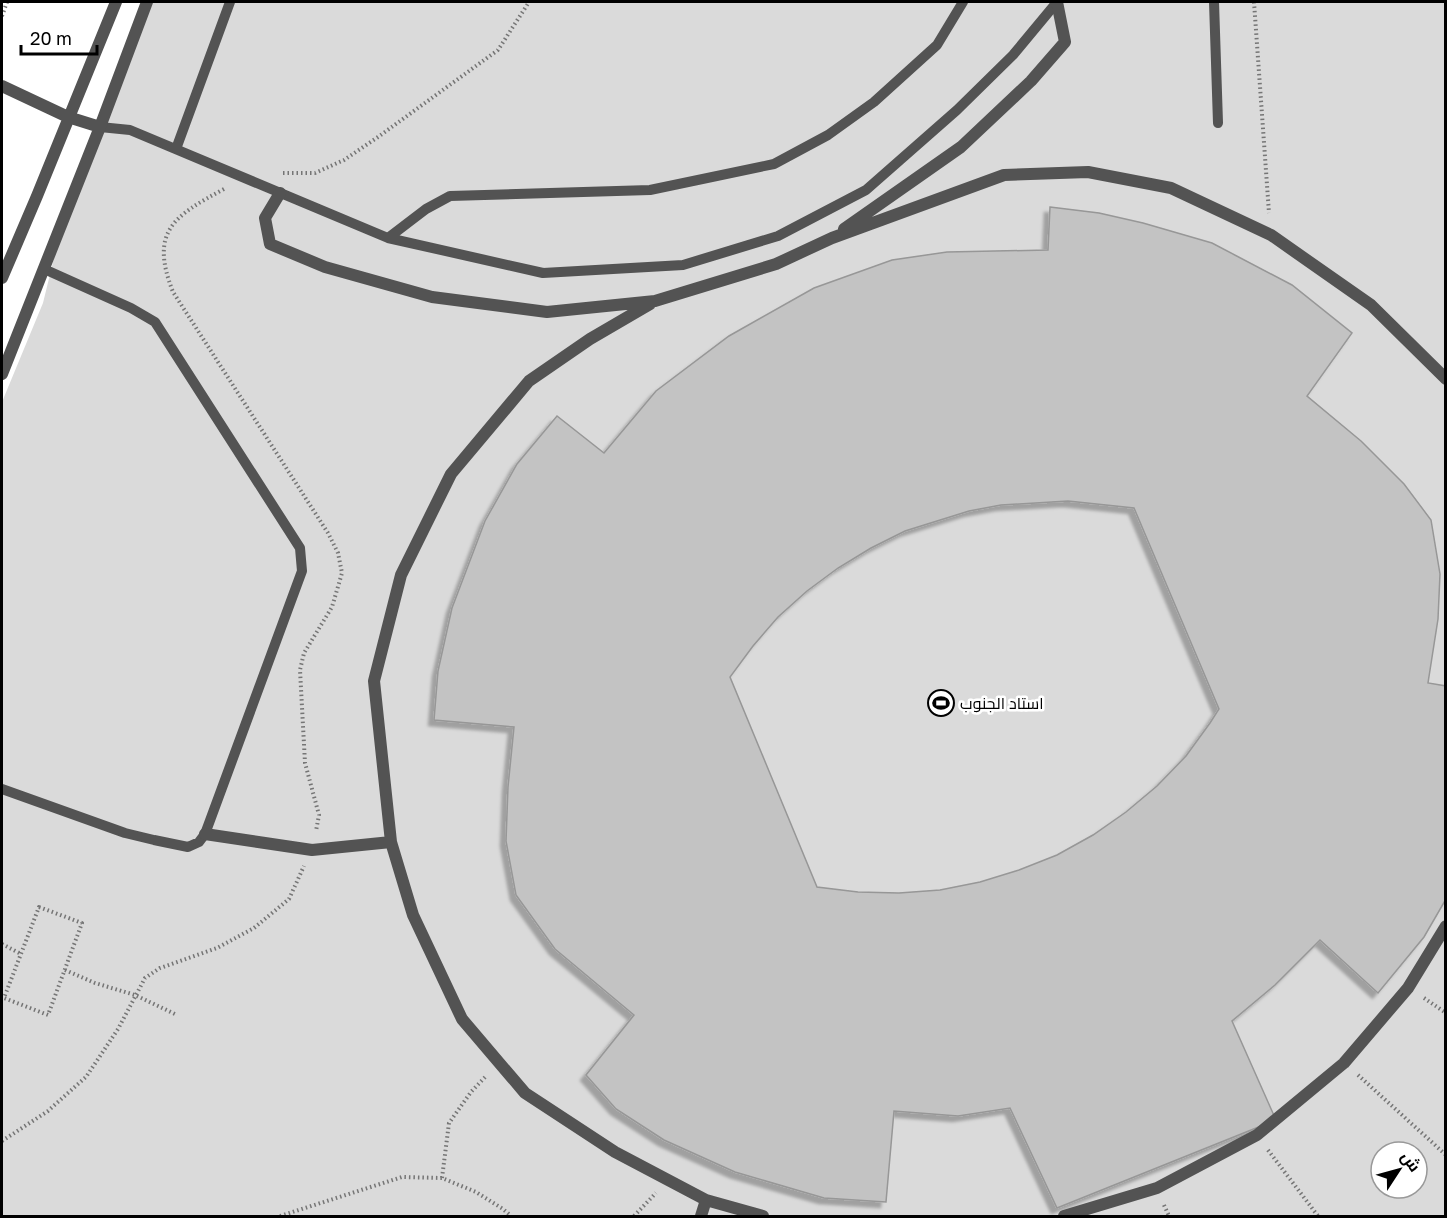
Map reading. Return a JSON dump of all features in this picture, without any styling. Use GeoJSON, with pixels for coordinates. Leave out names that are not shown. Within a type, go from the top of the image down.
{"type":"FeatureCollection","features":[{"type":"Feature","properties":{"kind":"street"},"geometry":{"type":"LineString","coordinates":[[2,279],[116,2]]}},
{"type":"Feature","properties":{"kind":"street"},"geometry":{"type":"LineString","coordinates":[[2,374],[147,2]]}},
{"type":"Feature","properties":{"kind":"street"},"geometry":{"type":"LineString","coordinates":[[832,238],[961,147],[1031,81],[1065,42],[1056,2]]}},
{"type":"Feature","properties":{"kind":"street"},"geometry":{"type":"LineString","coordinates":[[2,86],[68,117],[100,127]]}},
{"type":"Feature","properties":{"kind":"street"},"geometry":{"type":"LineString","coordinates":[[280,193],[265,218],[270,244],[325,267],[432,297],[547,312],[655,302],[776,264],[832,238],[1005,175],[1088,172],[1171,188],[1271,236],[1371,305],[1446,379]]}},
{"type":"Feature","properties":{"kind":"street"},"geometry":{"type":"LineString","coordinates":[[655,302],[590,339],[529,381],[451,474],[401,575],[374,681],[391,842],[413,915],[462,1019],[525,1093],[615,1152],[706,1200],[763,1216]]}},
{"type":"Feature","properties":{"kind":"street"},"geometry":{"type":"LineString","coordinates":[[205,834],[312,850],[391,842]]}},
{"type":"Feature","properties":{"kind":"street"},"geometry":{"type":"LineString","coordinates":[[1064,1216],[1157,1188],[1257,1135],[1344,1063],[1408,988],[1446,926]]}},
{"type":"Feature","properties":{"kind":"street"},"geometry":{"type":"LineString","coordinates":[[701,1216],[706,1200]]}},
{"type":"Feature","properties":{"kind":"lane"},"geometry":{"type":"LineString","coordinates":[[176,149],[230,2]]}},
{"type":"Feature","properties":{"kind":"lane"},"geometry":{"type":"LineString","coordinates":[[388,238],[426,209],[450,196],[650,190],[774,164],[828,135],[874,102],[937,45],[963,2]]}},
{"type":"Feature","properties":{"kind":"lane"},"geometry":{"type":"LineString","coordinates":[[100,127],[130,130],[388,238],[543,273],[683,265],[778,236],[866,190],[957,111],[998,71],[1056,2]]}},
{"type":"Feature","properties":{"kind":"lane"},"geometry":{"type":"LineString","coordinates":[[1214,2],[1218,123]]}},
{"type":"Feature","properties":{"kind":"lane"},"geometry":{"type":"LineString","coordinates":[[2,789],[125,833],[188,847],[199,842],[205,834],[303,571],[300,548],[155,322],[131,308],[44,269]]}},
{"type":"Feature","properties":{"kind":"path"},"geometry":{"type":"LineString","coordinates":[[2,16],[7,2]]}},
{"type":"Feature","properties":{"kind":"path"},"geometry":{"type":"LineString","coordinates":[[277,174],[315,173],[344,160],[378,137],[498,50],[529,2]]}},
{"type":"Feature","properties":{"kind":"path"},"geometry":{"type":"LineString","coordinates":[[1254,2],[1271,236]]}},
{"type":"Feature","properties":{"kind":"path"},"geometry":{"type":"LineString","coordinates":[[2,1141],[48,1112],[86,1077],[118,1029],[145,978],[160,968],[217,948],[254,928],[289,899],[312,850],[320,815],[305,763],[300,670],[304,653],[332,607],[342,573],[338,554],[328,533],[173,292],[165,271],[164,249],[170,227],[194,206],[245,178]]}},
{"type":"Feature","properties":{"kind":"path"},"geometry":{"type":"LineString","coordinates":[[39,907],[82,923],[48,1015],[4,998],[21,954],[39,907]]}},
{"type":"Feature","properties":{"kind":"path"},"geometry":{"type":"LineString","coordinates":[[2,944],[21,954]]}},
{"type":"Feature","properties":{"kind":"path"},"geometry":{"type":"LineString","coordinates":[[65,970],[95,983],[135,995],[177,1015]]}},
{"type":"Feature","properties":{"kind":"path"},"geometry":{"type":"LineString","coordinates":[[1408,988],[1446,1013]]}},
{"type":"Feature","properties":{"kind":"path"},"geometry":{"type":"LineString","coordinates":[[442,1178],[449,1123],[471,1092],[499,1062]]}},
{"type":"Feature","properties":{"kind":"path"},"geometry":{"type":"LineString","coordinates":[[1344,1063],[1446,1155]]}},
{"type":"Feature","properties":{"kind":"path"},"geometry":{"type":"LineString","coordinates":[[1257,1135],[1318,1216]]}},
{"type":"Feature","properties":{"kind":"path"},"geometry":{"type":"LineString","coordinates":[[280,1216],[402,1177],[442,1178],[476,1192],[511,1216]]}},
{"type":"Feature","properties":{"kind":"path"},"geometry":{"type":"LineString","coordinates":[[634,1216],[668,1180]]}},
{"type":"Feature","properties":{"kind":"shaded area"},"geometry":{"type":"Polygon","coordinates":[[[151,2],[1445,2],[1445,1216],[2,1216],[2,402],[43,303],[63,221],[151,2]]]}},
{"type":"Feature","properties":{"kind":"building","name":"استاد الجنوب"},"geometry":{"type":"Polygon","coordinates":[[[1050,207],[1099,213],[1143,223],[1212,243],[1292,285],[1352,333],[1307,396],[1361,441],[1404,484],[1431,520],[1440,574],[1438,619],[1428,683],[1446,686],[1446,899],[1424,937],[1378,993],[1320,940],[1275,985],[1232,1021],[1276,1120],[1057,1208],[1010,1108],[958,1116],[894,1111],[886,1202],[824,1198],[735,1172],[664,1140],[616,1109],[586,1075],[634,1015],[555,949],[516,895],[506,841],[514,727],[434,720],[438,671],[452,608],[485,521],[517,464],[557,416],[604,453],[656,391],[729,336],[814,288],[892,260],[947,252],[1048,250],[1050,207]],[[1068,501],[1001,505],[969,511],[905,531],[838,568],[807,591],[778,617],[753,646],[730,677],[817,887],[858,892],[899,893],[940,890],[980,882],[1019,870],[1057,855],[1093,835],[1157,786],[1186,756],[1219,709],[1134,508],[1068,501]]]}},
{"type":"Feature","properties":{"kind":"place","name":"استاد الجنوب"},"geometry":{"type":"Point","coordinates":[941,703]}}]}
